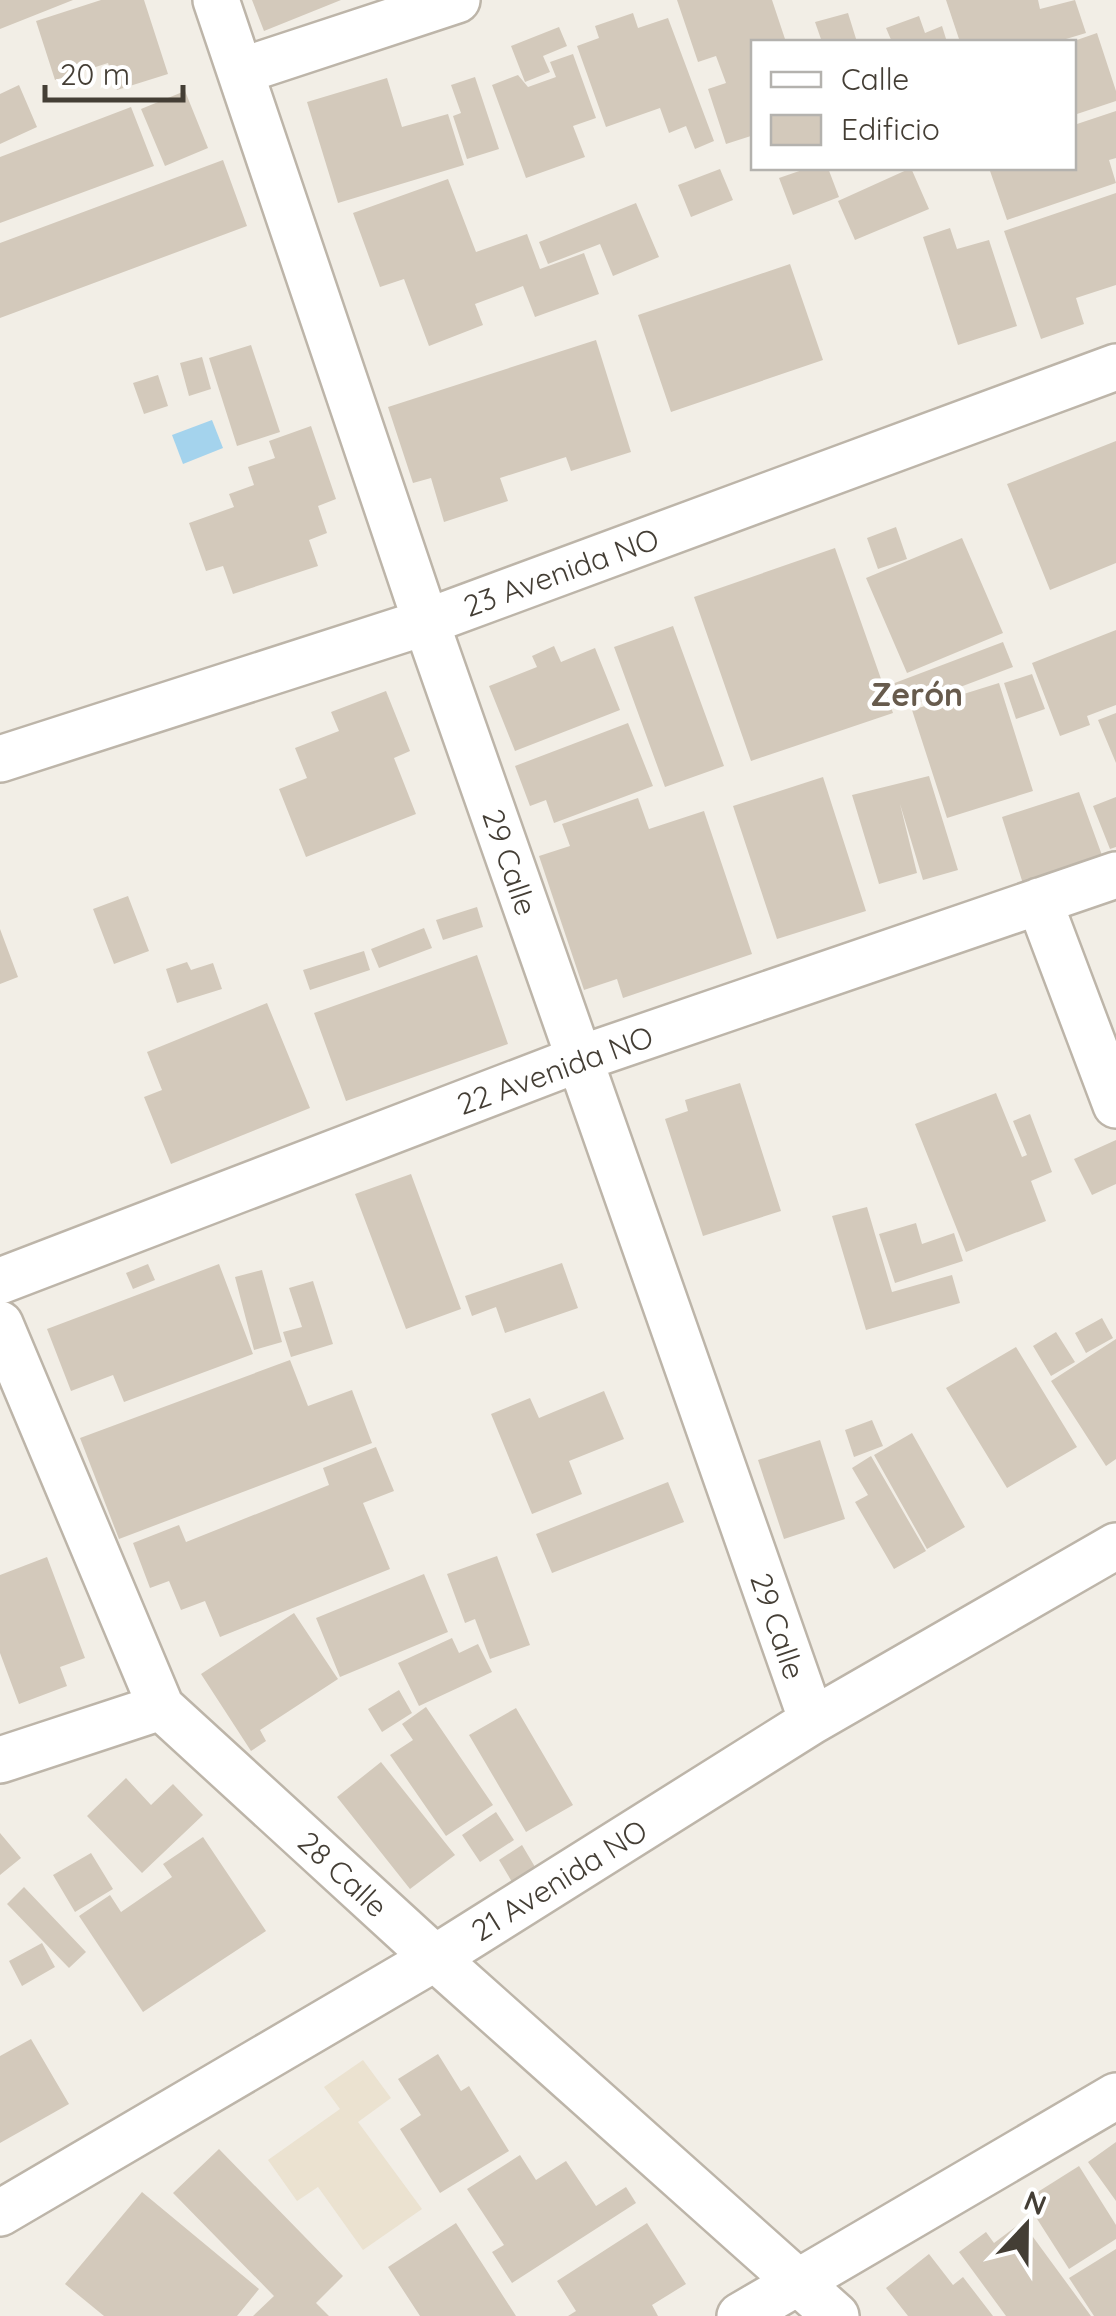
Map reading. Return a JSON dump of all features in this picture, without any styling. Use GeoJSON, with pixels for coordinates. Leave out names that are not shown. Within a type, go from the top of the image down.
{"type":"FeatureCollection","features":[{"type":"Feature","properties":{"kind":"street","name":"29 Calle"},"geometry":{"type":"LineString","coordinates":[[216,0],[426,622],[812,1721]]}},
{"type":"Feature","properties":{"kind":"street"},"geometry":{"type":"LineString","coordinates":[[241,71],[457,0]]}},
{"type":"Feature","properties":{"kind":"street","name":"23 Avenida NO"},"geometry":{"type":"LineString","coordinates":[[0,759],[426,622],[1116,367]]}},
{"type":"Feature","properties":{"kind":"street","name":"22 Avenida NO"},"geometry":{"type":"LineString","coordinates":[[0,1281],[580,1059],[1116,875]]}},
{"type":"Feature","properties":{"kind":"street"},"geometry":{"type":"LineString","coordinates":[[1039,902],[1116,1105]]}},
{"type":"Feature","properties":{"kind":"street","name":"28 Calle"},"geometry":{"type":"LineString","coordinates":[[0,1324],[162,1707],[435,1958],[836,2316]]}},
{"type":"Feature","properties":{"kind":"street","name":"21 Avenida NO"},"geometry":{"type":"LineString","coordinates":[[0,2213],[435,1958],[812,1721],[1116,1546]]}},
{"type":"Feature","properties":{"kind":"street"},"geometry":{"type":"LineString","coordinates":[[0,1760],[162,1707]]}},
{"type":"Feature","properties":{"kind":"street"},"geometry":{"type":"LineString","coordinates":[[740,2316],[1116,2096]]}},
{"type":"Feature","properties":{"kind":"shaded area"},"geometry":{"type":"Polygon","coordinates":[[[363,2060],[391,2098],[358,2122],[422,2209],[363,2250],[318,2187],[297,2201],[268,2160],[340,2109],[324,2087],[363,2060]]]}},
{"type":"Feature","properties":{"kind":"water"},"geometry":{"type":"Polygon","coordinates":[[[212,420],[223,448],[183,464],[172,435],[212,420]]]}},
{"type":"Feature","properties":{"kind":"building"},"geometry":{"type":"Polygon","coordinates":[[[0,0],[73,0],[0,29],[0,0]]]}},
{"type":"Feature","properties":{"kind":"building"},"geometry":{"type":"Polygon","coordinates":[[[101,0],[144,0],[168,74],[117,90],[108,63],[55,80],[36,21],[101,0]]]}},
{"type":"Feature","properties":{"kind":"building"},"geometry":{"type":"Polygon","coordinates":[[[252,0],[341,0],[264,31],[252,0]]]}},
{"type":"Feature","properties":{"kind":"building"},"geometry":{"type":"Polygon","coordinates":[[[677,0],[772,0],[785,40],[751,40],[751,136],[726,144],[708,89],[726,83],[716,56],[698,62],[677,0]]]}},
{"type":"Feature","properties":{"kind":"building"},"geometry":{"type":"Polygon","coordinates":[[[946,0],[1038,0],[1040,9],[1075,0],[1086,33],[1063,40],[959,40],[946,0]]]}},
{"type":"Feature","properties":{"kind":"building"},"geometry":{"type":"Polygon","coordinates":[[[633,13],[638,28],[668,18],[714,141],[695,149],[686,126],[669,133],[660,108],[606,127],[577,46],[599,38],[595,26],[633,13]]]}},
{"type":"Feature","properties":{"kind":"building"},"geometry":{"type":"Polygon","coordinates":[[[848,13],[856,40],[821,40],[815,22],[848,13]]]}},
{"type":"Feature","properties":{"kind":"building"},"geometry":{"type":"Polygon","coordinates":[[[919,16],[925,33],[942,26],[946,40],[891,40],[886,28],[919,16]]]}},
{"type":"Feature","properties":{"kind":"building"},"geometry":{"type":"Polygon","coordinates":[[[559,27],[567,46],[543,56],[550,72],[525,82],[511,46],[559,27]]]}},
{"type":"Feature","properties":{"kind":"building"},"geometry":{"type":"Polygon","coordinates":[[[1097,33],[1116,101],[1076,114],[1076,40],[1097,33]]]}},
{"type":"Feature","properties":{"kind":"building"},"geometry":{"type":"Polygon","coordinates":[[[573,54],[596,118],[573,126],[585,157],[526,178],[492,85],[518,75],[528,87],[556,77],[550,62],[573,54]]]}},
{"type":"Feature","properties":{"kind":"building"},"geometry":{"type":"Polygon","coordinates":[[[475,77],[499,149],[467,159],[453,116],[461,113],[451,85],[475,77]]]}},
{"type":"Feature","properties":{"kind":"building"},"geometry":{"type":"Polygon","coordinates":[[[387,78],[402,127],[448,114],[464,165],[338,203],[307,102],[387,78]]]}},
{"type":"Feature","properties":{"kind":"building"},"geometry":{"type":"Polygon","coordinates":[[[19,85],[37,127],[0,144],[0,94],[19,85]]]}},
{"type":"Feature","properties":{"kind":"building"},"geometry":{"type":"Polygon","coordinates":[[[185,91],[208,148],[165,166],[141,109],[185,91]]]}},
{"type":"Feature","properties":{"kind":"building"},"geometry":{"type":"Polygon","coordinates":[[[131,107],[154,166],[0,223],[0,157],[131,107]]]}},
{"type":"Feature","properties":{"kind":"building"},"geometry":{"type":"Polygon","coordinates":[[[1116,111],[1116,158],[1109,160],[1116,183],[1007,220],[990,170],[1076,170],[1076,124],[1116,111]]]}},
{"type":"Feature","properties":{"kind":"building"},"geometry":{"type":"Polygon","coordinates":[[[223,160],[247,226],[0,318],[0,243],[223,160]]]}},
{"type":"Feature","properties":{"kind":"building"},"geometry":{"type":"Polygon","coordinates":[[[720,169],[733,200],[691,217],[678,185],[720,169]]]}},
{"type":"Feature","properties":{"kind":"building"},"geometry":{"type":"Polygon","coordinates":[[[802,170],[829,170],[839,197],[793,215],[779,178],[802,170]]]}},
{"type":"Feature","properties":{"kind":"building"},"geometry":{"type":"Polygon","coordinates":[[[912,170],[929,209],[855,240],[838,201],[912,170]]]}},
{"type":"Feature","properties":{"kind":"building"},"geometry":{"type":"Polygon","coordinates":[[[448,179],[476,252],[527,234],[540,269],[584,253],[599,294],[535,317],[523,286],[475,304],[483,325],[429,346],[404,279],[380,287],[353,213],[448,179]]]}},
{"type":"Feature","properties":{"kind":"building"},"geometry":{"type":"Polygon","coordinates":[[[1116,193],[1116,285],[1076,298],[1084,324],[1041,339],[1004,231],[1116,193]]]}},
{"type":"Feature","properties":{"kind":"building"},"geometry":{"type":"Polygon","coordinates":[[[636,203],[659,257],[613,276],[600,244],[548,264],[539,242],[636,203]]]}},
{"type":"Feature","properties":{"kind":"building"},"geometry":{"type":"Polygon","coordinates":[[[950,228],[957,249],[989,240],[1017,326],[958,345],[923,237],[950,228]]]}},
{"type":"Feature","properties":{"kind":"building"},"geometry":{"type":"Polygon","coordinates":[[[790,264],[823,360],[671,412],[638,315],[790,264]]]}},
{"type":"Feature","properties":{"kind":"building"},"geometry":{"type":"Polygon","coordinates":[[[596,340],[631,452],[571,471],[566,457],[500,478],[508,501],[444,522],[431,478],[413,483],[388,407],[596,340]]]}},
{"type":"Feature","properties":{"kind":"building"},"geometry":{"type":"Polygon","coordinates":[[[251,345],[280,432],[237,446],[209,358],[251,345]]]}},
{"type":"Feature","properties":{"kind":"building"},"geometry":{"type":"Polygon","coordinates":[[[202,357],[211,389],[189,396],[180,363],[202,357]]]}},
{"type":"Feature","properties":{"kind":"building"},"geometry":{"type":"Polygon","coordinates":[[[158,375],[168,406],[144,414],[133,383],[158,375]]]}},
{"type":"Feature","properties":{"kind":"building"},"geometry":{"type":"Polygon","coordinates":[[[311,426],[336,499],[318,506],[327,533],[309,540],[318,566],[233,594],[223,566],[206,571],[189,523],[234,507],[229,494],[254,485],[248,467],[275,458],[269,441],[311,426]]]}},
{"type":"Feature","properties":{"kind":"building"},"geometry":{"type":"Polygon","coordinates":[[[1116,441],[1116,563],[1050,590],[1007,484],[1116,441]]]}},
{"type":"Feature","properties":{"kind":"building"},"geometry":{"type":"Polygon","coordinates":[[[896,527],[907,559],[878,569],[867,538],[896,527]]]}},
{"type":"Feature","properties":{"kind":"building"},"geometry":{"type":"Polygon","coordinates":[[[962,538],[1003,633],[907,673],[866,578],[962,538]]]}},
{"type":"Feature","properties":{"kind":"building"},"geometry":{"type":"Polygon","coordinates":[[[835,548],[893,713],[751,761],[694,597],[835,548]]]}},
{"type":"Feature","properties":{"kind":"building"},"geometry":{"type":"Polygon","coordinates":[[[673,626],[724,766],[665,787],[614,647],[673,626]]]}},
{"type":"Feature","properties":{"kind":"building"},"geometry":{"type":"Polygon","coordinates":[[[1116,630],[1116,705],[1087,716],[1090,725],[1060,736],[1032,663],[1116,630]]]}},
{"type":"Feature","properties":{"kind":"building"},"geometry":{"type":"Polygon","coordinates":[[[1003,642],[1013,667],[902,709],[892,684],[1003,642]]]}},
{"type":"Feature","properties":{"kind":"building"},"geometry":{"type":"Polygon","coordinates":[[[554,646],[561,662],[595,648],[620,710],[515,751],[489,686],[537,667],[532,656],[554,646]]]}},
{"type":"Feature","properties":{"kind":"building"},"geometry":{"type":"Polygon","coordinates":[[[1032,674],[1045,709],[1016,719],[1004,683],[1032,674]]]}},
{"type":"Feature","properties":{"kind":"building"},"geometry":{"type":"Polygon","coordinates":[[[999,683],[1033,791],[947,818],[912,710],[999,683]]]}},
{"type":"Feature","properties":{"kind":"building"},"geometry":{"type":"Polygon","coordinates":[[[386,691],[410,751],[394,758],[416,814],[306,857],[279,789],[307,778],[295,748],[339,731],[331,712],[386,691]]]}},
{"type":"Feature","properties":{"kind":"building"},"geometry":{"type":"Polygon","coordinates":[[[1116,713],[1116,763],[1098,720],[1116,713]]]}},
{"type":"Feature","properties":{"kind":"building"},"geometry":{"type":"Polygon","coordinates":[[[628,723],[653,786],[554,823],[546,800],[530,806],[515,766],[628,723]]]}},
{"type":"Feature","properties":{"kind":"building"},"geometry":{"type":"Polygon","coordinates":[[[929,776],[958,870],[923,880],[900,804],[917,873],[879,884],[852,795],[929,776]]]}},
{"type":"Feature","properties":{"kind":"building"},"geometry":{"type":"Polygon","coordinates":[[[823,777],[866,911],[777,939],[733,806],[823,777]]]}},
{"type":"Feature","properties":{"kind":"building"},"geometry":{"type":"Polygon","coordinates":[[[1079,792],[1103,858],[1024,887],[1002,817],[1079,792]]]}},
{"type":"Feature","properties":{"kind":"building"},"geometry":{"type":"Polygon","coordinates":[[[1116,797],[1116,847],[1110,849],[1093,806],[1116,797]]]}},
{"type":"Feature","properties":{"kind":"building"},"geometry":{"type":"Polygon","coordinates":[[[638,798],[649,829],[704,811],[752,954],[623,998],[617,979],[584,990],[539,856],[570,846],[562,824],[638,798]]]}},
{"type":"Feature","properties":{"kind":"building"},"geometry":{"type":"Polygon","coordinates":[[[128,896],[149,951],[114,964],[93,909],[128,896]]]}},
{"type":"Feature","properties":{"kind":"building"},"geometry":{"type":"Polygon","coordinates":[[[477,907],[483,927],[443,940],[436,920],[477,907]]]}},
{"type":"Feature","properties":{"kind":"building"},"geometry":{"type":"Polygon","coordinates":[[[424,928],[432,948],[379,968],[371,949],[424,928]]]}},
{"type":"Feature","properties":{"kind":"building"},"geometry":{"type":"Polygon","coordinates":[[[0,929],[18,977],[0,984],[0,929]]]}},
{"type":"Feature","properties":{"kind":"building"},"geometry":{"type":"Polygon","coordinates":[[[364,951],[370,970],[310,990],[303,970],[364,951]]]}},
{"type":"Feature","properties":{"kind":"building"},"geometry":{"type":"Polygon","coordinates":[[[477,955],[508,1044],[346,1101],[314,1013],[477,955]]]}},
{"type":"Feature","properties":{"kind":"building"},"geometry":{"type":"Polygon","coordinates":[[[187,962],[191,970],[213,963],[222,989],[177,1003],[166,969],[187,962]]]}},
{"type":"Feature","properties":{"kind":"building"},"geometry":{"type":"Polygon","coordinates":[[[267,1003],[310,1108],[171,1164],[144,1097],[162,1090],[147,1052],[267,1003]]]}},
{"type":"Feature","properties":{"kind":"building"},"geometry":{"type":"Polygon","coordinates":[[[740,1083],[781,1211],[703,1236],[665,1119],[688,1111],[685,1100],[740,1083]]]}},
{"type":"Feature","properties":{"kind":"building"},"geometry":{"type":"Polygon","coordinates":[[[996,1093],[1022,1157],[1027,1155],[1013,1121],[1030,1114],[1052,1172],[1031,1181],[1046,1221],[966,1252],[915,1124],[996,1093]]]}},
{"type":"Feature","properties":{"kind":"building"},"geometry":{"type":"Polygon","coordinates":[[[1116,1140],[1116,1184],[1092,1195],[1074,1159],[1116,1140]]]}},
{"type":"Feature","properties":{"kind":"building"},"geometry":{"type":"Polygon","coordinates":[[[411,1174],[461,1309],[406,1329],[355,1194],[411,1174]]]}},
{"type":"Feature","properties":{"kind":"building"},"geometry":{"type":"Polygon","coordinates":[[[867,1207],[892,1292],[952,1275],[960,1303],[866,1330],[832,1216],[867,1207]]]}},
{"type":"Feature","properties":{"kind":"building"},"geometry":{"type":"Polygon","coordinates":[[[916,1223],[922,1244],[954,1233],[963,1261],[895,1283],[879,1234],[916,1223]]]}},
{"type":"Feature","properties":{"kind":"building"},"geometry":{"type":"Polygon","coordinates":[[[562,1263],[578,1308],[505,1333],[496,1307],[472,1316],[465,1296],[562,1263]]]}},
{"type":"Feature","properties":{"kind":"building"},"geometry":{"type":"Polygon","coordinates":[[[148,1264],[155,1280],[133,1289],[126,1273],[148,1264]]]}},
{"type":"Feature","properties":{"kind":"building"},"geometry":{"type":"Polygon","coordinates":[[[219,1264],[253,1354],[124,1402],[113,1375],[71,1391],[47,1329],[219,1264]]]}},
{"type":"Feature","properties":{"kind":"building"},"geometry":{"type":"Polygon","coordinates":[[[262,1270],[282,1342],[254,1350],[235,1277],[262,1270]]]}},
{"type":"Feature","properties":{"kind":"building"},"geometry":{"type":"Polygon","coordinates":[[[313,1281],[333,1344],[291,1357],[283,1332],[302,1327],[289,1288],[313,1281]]]}},
{"type":"Feature","properties":{"kind":"building"},"geometry":{"type":"Polygon","coordinates":[[[1102,1318],[1113,1338],[1086,1353],[1075,1333],[1102,1318]]]}},
{"type":"Feature","properties":{"kind":"building"},"geometry":{"type":"Polygon","coordinates":[[[1056,1332],[1075,1362],[1051,1376],[1033,1346],[1056,1332]]]}},
{"type":"Feature","properties":{"kind":"building"},"geometry":{"type":"Polygon","coordinates":[[[1116,1339],[1116,1459],[1106,1466],[1051,1381],[1116,1339]]]}},
{"type":"Feature","properties":{"kind":"building"},"geometry":{"type":"Polygon","coordinates":[[[1016,1347],[1077,1447],[1007,1488],[946,1388],[1016,1347]]]}},
{"type":"Feature","properties":{"kind":"building"},"geometry":{"type":"Polygon","coordinates":[[[290,1360],[308,1406],[352,1390],[372,1443],[119,1539],[80,1438],[290,1360]]]}},
{"type":"Feature","properties":{"kind":"building"},"geometry":{"type":"Polygon","coordinates":[[[604,1391],[624,1439],[569,1461],[582,1494],[532,1514],[491,1414],[530,1398],[539,1418],[604,1391]]]}},
{"type":"Feature","properties":{"kind":"building"},"geometry":{"type":"Polygon","coordinates":[[[872,1420],[883,1446],[854,1457],[845,1430],[872,1420]]]}},
{"type":"Feature","properties":{"kind":"building"},"geometry":{"type":"Polygon","coordinates":[[[912,1433],[965,1527],[927,1549],[874,1455],[912,1433]]]}},
{"type":"Feature","properties":{"kind":"building"},"geometry":{"type":"Polygon","coordinates":[[[820,1440],[845,1519],[784,1539],[758,1460],[820,1440]]]}},
{"type":"Feature","properties":{"kind":"building"},"geometry":{"type":"Polygon","coordinates":[[[376,1447],[394,1491],[363,1503],[390,1569],[220,1637],[205,1601],[181,1610],[169,1581],[150,1588],[133,1543],[179,1525],[186,1542],[329,1485],[323,1468],[376,1447]]]}},
{"type":"Feature","properties":{"kind":"building"},"geometry":{"type":"Polygon","coordinates":[[[871,1456],[926,1551],[894,1569],[855,1502],[868,1495],[852,1468],[871,1456]]]}},
{"type":"Feature","properties":{"kind":"building"},"geometry":{"type":"Polygon","coordinates":[[[668,1482],[684,1522],[552,1573],[536,1534],[668,1482]]]}},
{"type":"Feature","properties":{"kind":"building"},"geometry":{"type":"Polygon","coordinates":[[[497,1556],[530,1645],[490,1659],[475,1619],[465,1623],[447,1574],[497,1556]]]}},
{"type":"Feature","properties":{"kind":"building"},"geometry":{"type":"Polygon","coordinates":[[[47,1557],[85,1658],[60,1667],[67,1686],[19,1704],[0,1653],[0,1575],[47,1557]]]}},
{"type":"Feature","properties":{"kind":"building"},"geometry":{"type":"Polygon","coordinates":[[[424,1574],[448,1632],[340,1677],[316,1618],[424,1574]]]}},
{"type":"Feature","properties":{"kind":"building"},"geometry":{"type":"Polygon","coordinates":[[[294,1613],[338,1679],[260,1730],[266,1741],[251,1751],[201,1674],[294,1613]]]}},
{"type":"Feature","properties":{"kind":"building"},"geometry":{"type":"Polygon","coordinates":[[[452,1638],[459,1653],[478,1644],[492,1672],[419,1706],[398,1663],[452,1638]]]}},
{"type":"Feature","properties":{"kind":"building"},"geometry":{"type":"Polygon","coordinates":[[[399,1690],[412,1713],[382,1732],[368,1709],[399,1690]]]}},
{"type":"Feature","properties":{"kind":"building"},"geometry":{"type":"Polygon","coordinates":[[[426,1707],[493,1805],[446,1836],[390,1755],[413,1740],[402,1724],[426,1707]]]}},
{"type":"Feature","properties":{"kind":"building"},"geometry":{"type":"Polygon","coordinates":[[[516,1708],[573,1805],[526,1832],[469,1735],[516,1708]]]}},
{"type":"Feature","properties":{"kind":"building"},"geometry":{"type":"Polygon","coordinates":[[[381,1762],[455,1855],[410,1889],[337,1797],[381,1762]]]}},
{"type":"Feature","properties":{"kind":"building"},"geometry":{"type":"Polygon","coordinates":[[[126,1778],[151,1805],[173,1784],[203,1815],[142,1873],[87,1816],[126,1778]]]}},
{"type":"Feature","properties":{"kind":"building"},"geometry":{"type":"Polygon","coordinates":[[[496,1812],[514,1840],[480,1862],[462,1835],[496,1812]]]}},
{"type":"Feature","properties":{"kind":"building"},"geometry":{"type":"Polygon","coordinates":[[[0,1833],[21,1858],[0,1875],[0,1833]]]}},
{"type":"Feature","properties":{"kind":"building"},"geometry":{"type":"Polygon","coordinates":[[[203,1837],[266,1931],[143,2012],[79,1916],[110,1895],[121,1912],[172,1877],[163,1864],[203,1837]]]}},
{"type":"Feature","properties":{"kind":"building"},"geometry":{"type":"Polygon","coordinates":[[[522,1845],[538,1872],[515,1887],[499,1860],[522,1845]]]}},
{"type":"Feature","properties":{"kind":"building"},"geometry":{"type":"Polygon","coordinates":[[[91,1853],[113,1889],[75,1912],[53,1875],[91,1853]]]}},
{"type":"Feature","properties":{"kind":"building"},"geometry":{"type":"Polygon","coordinates":[[[24,1887],[86,1952],[69,1968],[7,1904],[24,1887]]]}},
{"type":"Feature","properties":{"kind":"building"},"geometry":{"type":"Polygon","coordinates":[[[42,1943],[55,1967],[22,1986],[9,1961],[42,1943]]]}},
{"type":"Feature","properties":{"kind":"building"},"geometry":{"type":"Polygon","coordinates":[[[31,2039],[69,2104],[0,2143],[0,2056],[31,2039]]]}},
{"type":"Feature","properties":{"kind":"building"},"geometry":{"type":"Polygon","coordinates":[[[438,2054],[461,2091],[469,2086],[509,2151],[440,2193],[400,2129],[421,2115],[398,2079],[438,2054]]]}},
{"type":"Feature","properties":{"kind":"building"},"geometry":{"type":"Polygon","coordinates":[[[1116,2142],[1116,2201],[1088,2162],[1116,2142]]]}},
{"type":"Feature","properties":{"kind":"building"},"geometry":{"type":"Polygon","coordinates":[[[219,2149],[343,2276],[316,2303],[329,2316],[253,2316],[274,2296],[173,2193],[219,2149]]]}},
{"type":"Feature","properties":{"kind":"building"},"geometry":{"type":"Polygon","coordinates":[[[520,2155],[536,2180],[566,2161],[596,2206],[626,2187],[636,2203],[512,2283],[492,2252],[504,2245],[467,2189],[520,2155]]]}},
{"type":"Feature","properties":{"kind":"building"},"geometry":{"type":"Polygon","coordinates":[[[1079,2166],[1116,2225],[1116,2239],[1069,2269],[1025,2200],[1079,2166]]]}},
{"type":"Feature","properties":{"kind":"building"},"geometry":{"type":"Polygon","coordinates":[[[142,2192],[259,2289],[237,2316],[104,2316],[65,2284],[142,2192]]]}},
{"type":"Feature","properties":{"kind":"building"},"geometry":{"type":"Polygon","coordinates":[[[1022,2222],[1091,2316],[1006,2316],[959,2252],[986,2232],[994,2243],[1022,2222]]]}},
{"type":"Feature","properties":{"kind":"building"},"geometry":{"type":"Polygon","coordinates":[[[456,2223],[516,2316],[420,2316],[388,2267],[456,2223]]]}},
{"type":"Feature","properties":{"kind":"building"},"geometry":{"type":"Polygon","coordinates":[[[647,2223],[686,2284],[652,2305],[658,2316],[568,2316],[576,2311],[557,2281],[647,2223]]]}},
{"type":"Feature","properties":{"kind":"building"},"geometry":{"type":"Polygon","coordinates":[[[1116,2249],[1116,2316],[1094,2316],[1069,2278],[1116,2249]]]}},
{"type":"Feature","properties":{"kind":"building"},"geometry":{"type":"Polygon","coordinates":[[[929,2254],[953,2285],[963,2277],[993,2316],[908,2316],[886,2288],[929,2254]]]}},
{"type":"Feature","properties":{"kind":"district","name":"Zerón"},"geometry":{"type":"Point","coordinates":[917,694]}}]}
